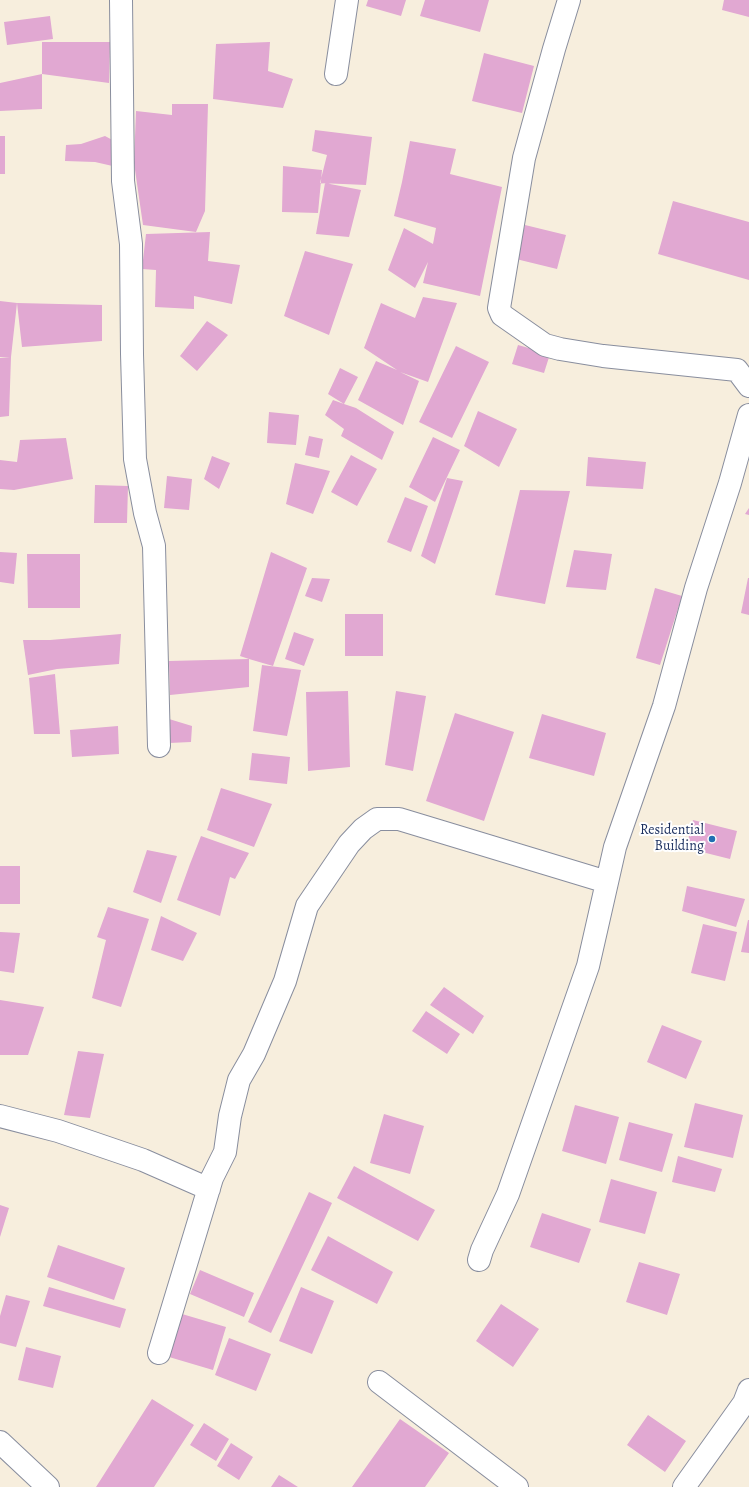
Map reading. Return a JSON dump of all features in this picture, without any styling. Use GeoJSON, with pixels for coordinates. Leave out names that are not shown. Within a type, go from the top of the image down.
{"type":"FeatureCollection","features":[{"type":"Feature","properties":{"kind":"street"},"geometry":{"type":"LineString","coordinates":[[121,0],[123,181],[131,244],[134,459],[145,513],[154,546],[159,746]]}},
{"type":"Feature","properties":{"kind":"street"},"geometry":{"type":"LineString","coordinates":[[336,74],[346,0]]}},
{"type":"Feature","properties":{"kind":"street"},"geometry":{"type":"LineString","coordinates":[[569,0],[524,158],[499,308],[502,315],[545,345],[560,349],[603,356],[745,372]]}},
{"type":"Feature","properties":{"kind":"street"},"geometry":{"type":"LineString","coordinates":[[479,1260],[482,1250],[508,1194],[588,966],[615,847],[664,706],[696,588],[730,483],[749,415]]}},
{"type":"Feature","properties":{"kind":"street"},"geometry":{"type":"LineString","coordinates":[[159,1353],[212,1178],[225,1152],[230,1116],[240,1080],[254,1054],[285,981],[307,906],[349,844],[363,829],[377,819],[398,820],[607,882]]}},
{"type":"Feature","properties":{"kind":"street"},"geometry":{"type":"LineString","coordinates":[[0,1116],[58,1131],[143,1160],[209,1189]]}},
{"type":"Feature","properties":{"kind":"street"},"geometry":{"type":"LineString","coordinates":[[379,1382],[517,1487]]}},
{"type":"Feature","properties":{"kind":"street"},"geometry":{"type":"LineString","coordinates":[[684,1487],[744,1403],[749,1390]]}},
{"type":"Feature","properties":{"kind":"street"},"geometry":{"type":"LineString","coordinates":[[0,1442],[48,1487]]}},
{"type":"Feature","properties":{"kind":"building"},"geometry":{"type":"Polygon","coordinates":[[[368,0],[406,0],[401,16],[366,6],[368,0]]]}},
{"type":"Feature","properties":{"kind":"building"},"geometry":{"type":"Polygon","coordinates":[[[425,0],[489,0],[480,32],[420,16],[425,0]]]}},
{"type":"Feature","properties":{"kind":"building"},"geometry":{"type":"Polygon","coordinates":[[[724,0],[749,0],[749,17],[722,10],[724,0]]]}},
{"type":"Feature","properties":{"kind":"building"},"geometry":{"type":"Polygon","coordinates":[[[50,16],[53,39],[7,45],[4,22],[50,16]]]}},
{"type":"Feature","properties":{"kind":"building"},"geometry":{"type":"Polygon","coordinates":[[[42,42],[110,42],[109,83],[42,74],[42,42]]]}},
{"type":"Feature","properties":{"kind":"building"},"geometry":{"type":"Polygon","coordinates":[[[270,42],[268,71],[293,79],[283,108],[213,99],[216,44],[270,42]]]}},
{"type":"Feature","properties":{"kind":"building"},"geometry":{"type":"Polygon","coordinates":[[[484,53],[534,66],[522,113],[472,101],[484,53]]]}},
{"type":"Feature","properties":{"kind":"building"},"geometry":{"type":"Polygon","coordinates":[[[42,74],[42,109],[0,111],[0,83],[42,74]]]}},
{"type":"Feature","properties":{"kind":"building"},"geometry":{"type":"Polygon","coordinates":[[[172,104],[208,104],[205,211],[196,232],[143,225],[134,163],[136,111],[172,115],[172,104]]]}},
{"type":"Feature","properties":{"kind":"building"},"geometry":{"type":"Polygon","coordinates":[[[315,130],[372,137],[366,185],[320,183],[327,155],[312,151],[315,130]]]}},
{"type":"Feature","properties":{"kind":"building"},"geometry":{"type":"Polygon","coordinates":[[[0,136],[5,136],[5,174],[0,174],[0,136]]]}},
{"type":"Feature","properties":{"kind":"building"},"geometry":{"type":"Polygon","coordinates":[[[105,136],[118,143],[117,167],[95,162],[65,161],[66,145],[81,144],[105,136]]]}},
{"type":"Feature","properties":{"kind":"building"},"geometry":{"type":"Polygon","coordinates":[[[410,141],[456,149],[450,174],[502,187],[480,296],[423,283],[428,262],[415,288],[388,270],[404,228],[433,244],[436,228],[394,216],[410,141]]]}},
{"type":"Feature","properties":{"kind":"building"},"geometry":{"type":"Polygon","coordinates":[[[283,166],[322,170],[318,213],[282,212],[283,166]]]}},
{"type":"Feature","properties":{"kind":"building"},"geometry":{"type":"Polygon","coordinates":[[[325,183],[361,190],[349,237],[316,234],[325,183]]]}},
{"type":"Feature","properties":{"kind":"building"},"geometry":{"type":"Polygon","coordinates":[[[673,201],[749,222],[749,280],[658,254],[673,201]]]}},
{"type":"Feature","properties":{"kind":"building"},"geometry":{"type":"Polygon","coordinates":[[[525,225],[566,235],[557,269],[516,259],[525,225]]]}},
{"type":"Feature","properties":{"kind":"building"},"geometry":{"type":"Polygon","coordinates":[[[210,232],[208,261],[240,265],[232,304],[194,296],[194,309],[155,307],[156,270],[142,269],[146,234],[210,232]]]}},
{"type":"Feature","properties":{"kind":"building"},"geometry":{"type":"Polygon","coordinates":[[[305,251],[353,264],[329,335],[284,316],[305,251]]]}},
{"type":"Feature","properties":{"kind":"building"},"geometry":{"type":"Polygon","coordinates":[[[423,297],[457,303],[428,382],[400,372],[419,381],[403,425],[358,400],[376,361],[397,370],[364,348],[381,303],[415,318],[423,297]]]}},
{"type":"Feature","properties":{"kind":"building"},"geometry":{"type":"Polygon","coordinates":[[[0,301],[17,303],[11,357],[9,416],[0,417],[0,358],[10,357],[0,357],[0,301]]]}},
{"type":"Feature","properties":{"kind":"building"},"geometry":{"type":"Polygon","coordinates":[[[17,303],[102,305],[102,341],[22,347],[17,303]]]}},
{"type":"Feature","properties":{"kind":"building"},"geometry":{"type":"Polygon","coordinates":[[[207,321],[228,335],[197,371],[180,356],[207,321]]]}},
{"type":"Feature","properties":{"kind":"building"},"geometry":{"type":"Polygon","coordinates":[[[518,345],[550,354],[544,373],[512,364],[518,345]]]}},
{"type":"Feature","properties":{"kind":"building"},"geometry":{"type":"Polygon","coordinates":[[[456,346],[489,362],[452,438],[419,422],[456,346]]]}},
{"type":"Feature","properties":{"kind":"building"},"geometry":{"type":"Polygon","coordinates":[[[340,368],[358,377],[344,404],[328,394],[340,368]]]}},
{"type":"Feature","properties":{"kind":"building"},"geometry":{"type":"Polygon","coordinates":[[[333,400],[356,408],[394,432],[382,460],[341,436],[344,429],[325,415],[333,400]]]}},
{"type":"Feature","properties":{"kind":"building"},"geometry":{"type":"Polygon","coordinates":[[[478,411],[517,429],[499,467],[464,446],[478,411]]]}},
{"type":"Feature","properties":{"kind":"building"},"geometry":{"type":"Polygon","coordinates":[[[269,412],[299,415],[296,445],[267,443],[269,412]]]}},
{"type":"Feature","properties":{"kind":"building"},"geometry":{"type":"Polygon","coordinates":[[[309,436],[323,439],[319,458],[305,455],[309,436]]]}},
{"type":"Feature","properties":{"kind":"building"},"geometry":{"type":"Polygon","coordinates":[[[433,437],[460,450],[435,502],[409,487],[433,437]]]}},
{"type":"Feature","properties":{"kind":"building"},"geometry":{"type":"Polygon","coordinates":[[[66,438],[73,479],[14,490],[0,489],[0,460],[17,462],[20,440],[66,438]]]}},
{"type":"Feature","properties":{"kind":"building"},"geometry":{"type":"Polygon","coordinates":[[[351,455],[377,469],[357,506],[331,492],[351,455]]]}},
{"type":"Feature","properties":{"kind":"building"},"geometry":{"type":"Polygon","coordinates":[[[212,456],[230,463],[219,489],[204,479],[212,456]]]}},
{"type":"Feature","properties":{"kind":"building"},"geometry":{"type":"Polygon","coordinates":[[[588,457],[646,462],[643,489],[586,486],[588,457]]]}},
{"type":"Feature","properties":{"kind":"building"},"geometry":{"type":"Polygon","coordinates":[[[295,463],[330,471],[313,514],[286,504],[295,463]]]}},
{"type":"Feature","properties":{"kind":"building"},"geometry":{"type":"Polygon","coordinates":[[[167,476],[192,479],[189,510],[164,508],[167,476]]]}},
{"type":"Feature","properties":{"kind":"building"},"geometry":{"type":"Polygon","coordinates":[[[447,478],[463,481],[435,564],[421,556],[447,478]]]}},
{"type":"Feature","properties":{"kind":"building"},"geometry":{"type":"Polygon","coordinates":[[[95,485],[128,486],[127,523],[94,523],[95,485]]]}},
{"type":"Feature","properties":{"kind":"building"},"geometry":{"type":"Polygon","coordinates":[[[520,490],[570,491],[545,604],[495,595],[520,490]]]}},
{"type":"Feature","properties":{"kind":"building"},"geometry":{"type":"Polygon","coordinates":[[[405,497],[428,506],[411,552],[387,542],[405,497]]]}},
{"type":"Feature","properties":{"kind":"building"},"geometry":{"type":"Polygon","coordinates":[[[749,508],[749,515],[745,514],[749,508]]]}},
{"type":"Feature","properties":{"kind":"building"},"geometry":{"type":"Polygon","coordinates":[[[574,550],[612,554],[606,590],[566,587],[574,550]]]}},
{"type":"Feature","properties":{"kind":"building"},"geometry":{"type":"Polygon","coordinates":[[[0,552],[17,553],[14,584],[0,582],[0,552]]]}},
{"type":"Feature","properties":{"kind":"building"},"geometry":{"type":"Polygon","coordinates":[[[271,552],[307,568],[273,666],[240,656],[271,552]]]}},
{"type":"Feature","properties":{"kind":"building"},"geometry":{"type":"Polygon","coordinates":[[[27,554],[80,554],[80,608],[28,608],[27,554]]]}},
{"type":"Feature","properties":{"kind":"building"},"geometry":{"type":"Polygon","coordinates":[[[312,578],[330,579],[322,602],[305,596],[312,578]]]}},
{"type":"Feature","properties":{"kind":"building"},"geometry":{"type":"Polygon","coordinates":[[[749,578],[749,615],[741,613],[749,578]]]}},
{"type":"Feature","properties":{"kind":"building"},"geometry":{"type":"Polygon","coordinates":[[[655,588],[682,596],[660,665],[636,658],[655,588]]]}},
{"type":"Feature","properties":{"kind":"building"},"geometry":{"type":"Polygon","coordinates":[[[345,614],[383,614],[383,656],[345,656],[345,614]]]}},
{"type":"Feature","properties":{"kind":"building"},"geometry":{"type":"Polygon","coordinates":[[[294,632],[314,639],[304,666],[285,659],[294,632]]]}},
{"type":"Feature","properties":{"kind":"building"},"geometry":{"type":"Polygon","coordinates":[[[121,634],[119,664],[57,669],[28,675],[23,640],[50,640],[121,634]]]}},
{"type":"Feature","properties":{"kind":"building"},"geometry":{"type":"Polygon","coordinates":[[[249,659],[249,687],[170,695],[169,661],[249,659]]]}},
{"type":"Feature","properties":{"kind":"building"},"geometry":{"type":"Polygon","coordinates":[[[262,665],[301,670],[287,736],[253,731],[262,665]]]}},
{"type":"Feature","properties":{"kind":"building"},"geometry":{"type":"Polygon","coordinates":[[[55,674],[60,734],[34,734],[29,678],[55,674]]]}},
{"type":"Feature","properties":{"kind":"building"},"geometry":{"type":"Polygon","coordinates":[[[348,691],[350,767],[308,771],[306,692],[348,691]]]}},
{"type":"Feature","properties":{"kind":"building"},"geometry":{"type":"Polygon","coordinates":[[[396,691],[426,696],[413,771],[385,765],[396,691]]]}},
{"type":"Feature","properties":{"kind":"building"},"geometry":{"type":"Polygon","coordinates":[[[455,713],[514,732],[484,821],[426,801],[455,713]]]}},
{"type":"Feature","properties":{"kind":"building"},"geometry":{"type":"Polygon","coordinates":[[[542,714],[606,733],[594,776],[529,758],[542,714]]]}},
{"type":"Feature","properties":{"kind":"building"},"geometry":{"type":"Polygon","coordinates":[[[169,719],[192,726],[191,742],[169,743],[169,719]]]}},
{"type":"Feature","properties":{"kind":"building"},"geometry":{"type":"Polygon","coordinates":[[[118,726],[119,754],[72,757],[70,730],[118,726]]]}},
{"type":"Feature","properties":{"kind":"building"},"geometry":{"type":"Polygon","coordinates":[[[252,753],[290,757],[287,784],[249,780],[252,753]]]}},
{"type":"Feature","properties":{"kind":"building"},"geometry":{"type":"Polygon","coordinates":[[[221,788],[272,804],[254,847],[207,830],[221,788]]]}},
{"type":"Feature","properties":{"kind":"building","name":"Residential Building"},"geometry":{"type":"Polygon","coordinates":[[[693,820],[737,831],[730,859],[686,848],[693,820]]]}},
{"type":"Feature","properties":{"kind":"building"},"geometry":{"type":"Polygon","coordinates":[[[201,836],[249,853],[235,879],[230,877],[220,916],[177,900],[201,836]]]}},
{"type":"Feature","properties":{"kind":"building"},"geometry":{"type":"Polygon","coordinates":[[[147,850],[177,856],[161,903],[133,892],[147,850]]]}},
{"type":"Feature","properties":{"kind":"building"},"geometry":{"type":"Polygon","coordinates":[[[0,866],[20,866],[20,904],[0,904],[0,866]]]}},
{"type":"Feature","properties":{"kind":"building"},"geometry":{"type":"Polygon","coordinates":[[[687,886],[745,899],[736,927],[682,911],[687,886]]]}},
{"type":"Feature","properties":{"kind":"building"},"geometry":{"type":"Polygon","coordinates":[[[108,907],[149,919],[121,1007],[92,998],[106,940],[97,937],[108,907]]]}},
{"type":"Feature","properties":{"kind":"building"},"geometry":{"type":"Polygon","coordinates":[[[161,916],[197,933],[183,961],[151,950],[161,916]]]}},
{"type":"Feature","properties":{"kind":"building"},"geometry":{"type":"Polygon","coordinates":[[[749,920],[749,953],[741,952],[749,920]]]}},
{"type":"Feature","properties":{"kind":"building"},"geometry":{"type":"Polygon","coordinates":[[[703,924],[737,932],[725,981],[691,973],[703,924]]]}},
{"type":"Feature","properties":{"kind":"building"},"geometry":{"type":"Polygon","coordinates":[[[0,932],[20,933],[14,973],[0,971],[0,932]]]}},
{"type":"Feature","properties":{"kind":"building"},"geometry":{"type":"Polygon","coordinates":[[[444,987],[484,1016],[473,1034],[430,1005],[444,987]]]}},
{"type":"Feature","properties":{"kind":"building"},"geometry":{"type":"Polygon","coordinates":[[[0,1000],[44,1007],[28,1055],[0,1055],[0,1000]]]}},
{"type":"Feature","properties":{"kind":"building"},"geometry":{"type":"Polygon","coordinates":[[[426,1011],[460,1034],[447,1054],[412,1031],[426,1011]]]}},
{"type":"Feature","properties":{"kind":"building"},"geometry":{"type":"Polygon","coordinates":[[[662,1025],[702,1041],[686,1079],[647,1062],[662,1025]]]}},
{"type":"Feature","properties":{"kind":"building"},"geometry":{"type":"Polygon","coordinates":[[[78,1051],[104,1054],[90,1118],[64,1115],[78,1051]]]}},
{"type":"Feature","properties":{"kind":"building"},"geometry":{"type":"Polygon","coordinates":[[[695,1103],[743,1115],[733,1158],[684,1147],[695,1103]]]}},
{"type":"Feature","properties":{"kind":"building"},"geometry":{"type":"Polygon","coordinates":[[[575,1105],[619,1117],[606,1164],[562,1151],[575,1105]]]}},
{"type":"Feature","properties":{"kind":"building"},"geometry":{"type":"Polygon","coordinates":[[[384,1114],[424,1126],[410,1174],[370,1163],[384,1114]]]}},
{"type":"Feature","properties":{"kind":"building"},"geometry":{"type":"Polygon","coordinates":[[[629,1122],[673,1134],[662,1172],[619,1160],[629,1122]]]}},
{"type":"Feature","properties":{"kind":"building"},"geometry":{"type":"Polygon","coordinates":[[[678,1156],[722,1169],[715,1192],[672,1182],[678,1156]]]}},
{"type":"Feature","properties":{"kind":"building"},"geometry":{"type":"Polygon","coordinates":[[[354,1166],[435,1210],[418,1241],[337,1198],[354,1166]]]}},
{"type":"Feature","properties":{"kind":"building"},"geometry":{"type":"Polygon","coordinates":[[[611,1179],[657,1192],[645,1234],[599,1222],[611,1179]]]}},
{"type":"Feature","properties":{"kind":"building"},"geometry":{"type":"Polygon","coordinates":[[[309,1192],[332,1203],[271,1333],[248,1322],[309,1192]]]}},
{"type":"Feature","properties":{"kind":"building"},"geometry":{"type":"Polygon","coordinates":[[[0,1205],[9,1208],[0,1237],[0,1205]]]}},
{"type":"Feature","properties":{"kind":"building"},"geometry":{"type":"Polygon","coordinates":[[[542,1213],[591,1229],[579,1263],[530,1247],[542,1213]]]}},
{"type":"Feature","properties":{"kind":"building"},"geometry":{"type":"Polygon","coordinates":[[[328,1236],[393,1272],[377,1304],[311,1270],[328,1236]]]}},
{"type":"Feature","properties":{"kind":"building"},"geometry":{"type":"Polygon","coordinates":[[[58,1245],[125,1268],[114,1300],[47,1277],[58,1245]]]}},
{"type":"Feature","properties":{"kind":"building"},"geometry":{"type":"Polygon","coordinates":[[[639,1262],[680,1274],[667,1315],[626,1302],[639,1262]]]}},
{"type":"Feature","properties":{"kind":"building"},"geometry":{"type":"Polygon","coordinates":[[[200,1270],[254,1293],[244,1317],[190,1294],[200,1270]]]}},
{"type":"Feature","properties":{"kind":"building"},"geometry":{"type":"Polygon","coordinates":[[[49,1287],[126,1309],[120,1328],[43,1306],[49,1287]]]}},
{"type":"Feature","properties":{"kind":"building"},"geometry":{"type":"Polygon","coordinates":[[[301,1287],[334,1301],[312,1354],[279,1341],[301,1287]]]}},
{"type":"Feature","properties":{"kind":"building"},"geometry":{"type":"Polygon","coordinates":[[[6,1295],[30,1301],[16,1347],[0,1343],[0,1316],[6,1295]]]}},
{"type":"Feature","properties":{"kind":"building"},"geometry":{"type":"Polygon","coordinates":[[[501,1304],[539,1329],[513,1367],[476,1341],[501,1304]]]}},
{"type":"Feature","properties":{"kind":"building"},"geometry":{"type":"Polygon","coordinates":[[[182,1314],[226,1327],[213,1370],[169,1357],[182,1314]]]}},
{"type":"Feature","properties":{"kind":"building"},"geometry":{"type":"Polygon","coordinates":[[[229,1338],[271,1354],[256,1391],[215,1375],[229,1338]]]}},
{"type":"Feature","properties":{"kind":"building"},"geometry":{"type":"Polygon","coordinates":[[[26,1347],[61,1356],[53,1388],[18,1380],[26,1347]]]}},
{"type":"Feature","properties":{"kind":"building"},"geometry":{"type":"Polygon","coordinates":[[[152,1399],[194,1425],[154,1487],[96,1487],[152,1399]]]}},
{"type":"Feature","properties":{"kind":"building"},"geometry":{"type":"Polygon","coordinates":[[[648,1415],[686,1441],[665,1472],[627,1445],[648,1415]]]}},
{"type":"Feature","properties":{"kind":"building"},"geometry":{"type":"Polygon","coordinates":[[[400,1419],[449,1453],[425,1487],[352,1487],[400,1419]]]}},
{"type":"Feature","properties":{"kind":"building"},"geometry":{"type":"Polygon","coordinates":[[[204,1423],[229,1439],[216,1461],[190,1445],[204,1423]]]}},
{"type":"Feature","properties":{"kind":"building"},"geometry":{"type":"Polygon","coordinates":[[[231,1443],[253,1457],[239,1480],[217,1466],[231,1443]]]}},
{"type":"Feature","properties":{"kind":"building"},"geometry":{"type":"Polygon","coordinates":[[[279,1475],[298,1487],[271,1487],[279,1475]]]}},
{"type":"Feature","properties":{"kind":"place","name":"Residential Building"},"geometry":{"type":"Point","coordinates":[712,839]}}]}
